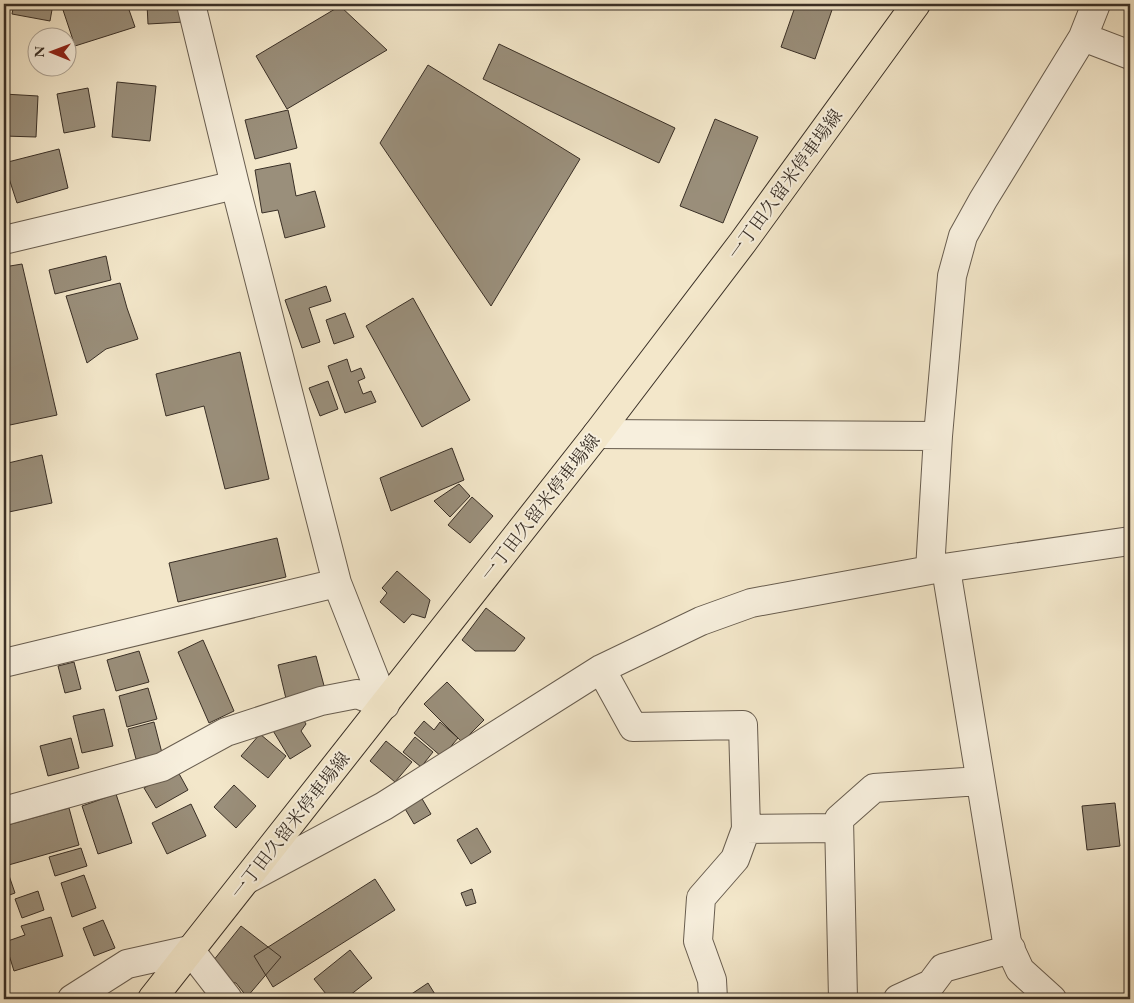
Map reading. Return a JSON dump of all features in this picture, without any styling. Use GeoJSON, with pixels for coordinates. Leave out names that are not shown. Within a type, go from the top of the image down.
{"type":"FeatureCollection","features":[{"type":"Feature","properties":{"kind":"main road","name":"一丁田久留米停車場線"},"geometry":{"type":"LineString","coordinates":[[152,999],[597,434],[743,242],[916,4]]}},
{"type":"Feature","properties":{"kind":"street"},"geometry":{"type":"LineString","coordinates":[[191,4],[235,185],[337,583],[385,705]]}},
{"type":"Feature","properties":{"kind":"street"},"geometry":{"type":"LineString","coordinates":[[1052,999],[1020,970],[1007,942],[980,781],[938,570],[938,436],[952,276],[963,236],[1083,37],[1096,4]]}},
{"type":"Feature","properties":{"kind":"street"},"geometry":{"type":"LineString","coordinates":[[1083,37],[1130,56]]}},
{"type":"Feature","properties":{"kind":"street"},"geometry":{"type":"LineString","coordinates":[[4,240],[235,185]]}},
{"type":"Feature","properties":{"kind":"street"},"geometry":{"type":"LineString","coordinates":[[597,434],[938,436]]}},
{"type":"Feature","properties":{"kind":"street"},"geometry":{"type":"LineString","coordinates":[[246,880],[384,806],[601,669],[701,621],[751,603],[938,570],[1129,547]]}},
{"type":"Feature","properties":{"kind":"street"},"geometry":{"type":"LineString","coordinates":[[4,663],[337,583]]}},
{"type":"Feature","properties":{"kind":"street"},"geometry":{"type":"LineString","coordinates":[[601,669],[633,727],[743,725],[746,828],[735,859],[701,898],[698,941],[712,980],[713,999]]}},
{"type":"Feature","properties":{"kind":"street"},"geometry":{"type":"LineString","coordinates":[[4,812],[162,767],[226,732],[322,701],[357,694],[385,705]]}},
{"type":"Feature","properties":{"kind":"street"},"geometry":{"type":"LineString","coordinates":[[843,999],[839,819],[874,788],[980,781]]}},
{"type":"Feature","properties":{"kind":"street"},"geometry":{"type":"LineString","coordinates":[[746,828],[839,828]]}},
{"type":"Feature","properties":{"kind":"street"},"geometry":{"type":"LineString","coordinates":[[898,999],[931,984],[944,968],[1011,949]]}},
{"type":"Feature","properties":{"kind":"street"},"geometry":{"type":"LineString","coordinates":[[72,999],[127,964],[190,950],[228,999]]}},
{"type":"Feature","properties":{"kind":"building"},"geometry":{"type":"Polygon","coordinates":[[[14,4],[53,4],[50,21],[12,14],[14,4]]]}},
{"type":"Feature","properties":{"kind":"building"},"geometry":{"type":"Polygon","coordinates":[[[73,4],[127,4],[135,27],[78,45],[78,28],[69,28],[62,7],[73,4]]]}},
{"type":"Feature","properties":{"kind":"building"},"geometry":{"type":"Polygon","coordinates":[[[147,4],[183,4],[184,22],[148,24],[147,4]]]}},
{"type":"Feature","properties":{"kind":"building"},"geometry":{"type":"Polygon","coordinates":[[[796,4],[834,4],[815,59],[781,47],[796,4]]]}},
{"type":"Feature","properties":{"kind":"building"},"geometry":{"type":"Polygon","coordinates":[[[340,6],[387,50],[287,109],[256,56],[340,6]]]}},
{"type":"Feature","properties":{"kind":"building"},"geometry":{"type":"Polygon","coordinates":[[[499,44],[675,128],[659,163],[483,79],[499,44]]]}},
{"type":"Feature","properties":{"kind":"building"},"geometry":{"type":"Polygon","coordinates":[[[428,65],[580,159],[491,306],[380,143],[428,65]]]}},
{"type":"Feature","properties":{"kind":"building"},"geometry":{"type":"Polygon","coordinates":[[[117,82],[156,86],[150,141],[112,137],[117,82]]]}},
{"type":"Feature","properties":{"kind":"building"},"geometry":{"type":"Polygon","coordinates":[[[88,88],[95,127],[64,133],[57,94],[88,88]]]}},
{"type":"Feature","properties":{"kind":"building"},"geometry":{"type":"Polygon","coordinates":[[[4,94],[38,96],[36,137],[4,136],[4,94]]]}},
{"type":"Feature","properties":{"kind":"building"},"geometry":{"type":"Polygon","coordinates":[[[288,110],[297,148],[255,159],[245,120],[288,110]]]}},
{"type":"Feature","properties":{"kind":"building"},"geometry":{"type":"Polygon","coordinates":[[[715,119],[758,137],[723,223],[680,206],[715,119]]]}},
{"type":"Feature","properties":{"kind":"building"},"geometry":{"type":"Polygon","coordinates":[[[59,149],[68,188],[17,203],[4,163],[59,149]]]}},
{"type":"Feature","properties":{"kind":"building"},"geometry":{"type":"Polygon","coordinates":[[[290,163],[296,196],[315,191],[325,227],[285,238],[278,210],[262,213],[255,170],[290,163]]]}},
{"type":"Feature","properties":{"kind":"building"},"geometry":{"type":"Polygon","coordinates":[[[106,256],[111,280],[55,294],[49,270],[106,256]]]}},
{"type":"Feature","properties":{"kind":"building"},"geometry":{"type":"Polygon","coordinates":[[[22,264],[57,415],[10,425],[4,399],[4,267],[22,264]]]}},
{"type":"Feature","properties":{"kind":"building"},"geometry":{"type":"Polygon","coordinates":[[[120,283],[138,339],[106,349],[87,363],[66,296],[120,283]]]}},
{"type":"Feature","properties":{"kind":"building"},"geometry":{"type":"Polygon","coordinates":[[[326,286],[331,301],[309,308],[320,342],[302,348],[285,300],[326,286]]]}},
{"type":"Feature","properties":{"kind":"building"},"geometry":{"type":"Polygon","coordinates":[[[413,298],[470,400],[422,427],[366,326],[413,298]]]}},
{"type":"Feature","properties":{"kind":"building"},"geometry":{"type":"Polygon","coordinates":[[[345,313],[354,337],[334,344],[326,320],[345,313]]]}},
{"type":"Feature","properties":{"kind":"building"},"geometry":{"type":"Polygon","coordinates":[[[240,352],[269,479],[225,489],[204,406],[166,416],[156,374],[240,352]]]}},
{"type":"Feature","properties":{"kind":"building"},"geometry":{"type":"Polygon","coordinates":[[[347,359],[351,372],[361,368],[365,378],[358,381],[363,394],[371,391],[376,402],[345,413],[328,366],[347,359]]]}},
{"type":"Feature","properties":{"kind":"building"},"geometry":{"type":"Polygon","coordinates":[[[328,381],[338,409],[320,416],[309,388],[328,381]]]}},
{"type":"Feature","properties":{"kind":"building"},"geometry":{"type":"Polygon","coordinates":[[[452,448],[464,480],[391,511],[380,478],[452,448]]]}},
{"type":"Feature","properties":{"kind":"building"},"geometry":{"type":"Polygon","coordinates":[[[42,455],[52,503],[4,513],[4,464],[42,455]]]}},
{"type":"Feature","properties":{"kind":"building"},"geometry":{"type":"Polygon","coordinates":[[[459,484],[470,496],[450,517],[434,501],[459,484]]]}},
{"type":"Feature","properties":{"kind":"building"},"geometry":{"type":"Polygon","coordinates":[[[472,497],[493,516],[470,543],[448,525],[472,497]]]}},
{"type":"Feature","properties":{"kind":"building"},"geometry":{"type":"Polygon","coordinates":[[[277,538],[286,577],[178,602],[169,563],[277,538]]]}},
{"type":"Feature","properties":{"kind":"building"},"geometry":{"type":"Polygon","coordinates":[[[397,571],[430,600],[425,618],[412,614],[404,623],[380,602],[387,593],[382,588],[397,571]]]}},
{"type":"Feature","properties":{"kind":"building"},"geometry":{"type":"Polygon","coordinates":[[[486,608],[525,638],[515,651],[475,651],[462,640],[486,608]]]}},
{"type":"Feature","properties":{"kind":"building"},"geometry":{"type":"Polygon","coordinates":[[[203,640],[234,711],[209,723],[178,652],[203,640]]]}},
{"type":"Feature","properties":{"kind":"building"},"geometry":{"type":"Polygon","coordinates":[[[139,651],[149,682],[116,691],[107,660],[139,651]]]}},
{"type":"Feature","properties":{"kind":"building"},"geometry":{"type":"Polygon","coordinates":[[[316,656],[326,693],[287,703],[278,665],[316,656]]]}},
{"type":"Feature","properties":{"kind":"building"},"geometry":{"type":"Polygon","coordinates":[[[74,662],[81,689],[65,693],[58,666],[74,662]]]}},
{"type":"Feature","properties":{"kind":"building"},"geometry":{"type":"Polygon","coordinates":[[[447,682],[484,720],[462,742],[424,704],[447,682]]]}},
{"type":"Feature","properties":{"kind":"building"},"geometry":{"type":"Polygon","coordinates":[[[148,688],[157,719],[127,727],[119,696],[148,688]]]}},
{"type":"Feature","properties":{"kind":"building"},"geometry":{"type":"Polygon","coordinates":[[[104,709],[113,746],[82,753],[73,716],[104,709]]]}},
{"type":"Feature","properties":{"kind":"building"},"geometry":{"type":"Polygon","coordinates":[[[299,712],[306,724],[301,731],[311,746],[290,759],[272,729],[299,712]]]}},
{"type":"Feature","properties":{"kind":"building"},"geometry":{"type":"Polygon","coordinates":[[[424,721],[434,730],[440,722],[458,738],[442,757],[414,733],[424,721]]]}},
{"type":"Feature","properties":{"kind":"building"},"geometry":{"type":"Polygon","coordinates":[[[154,722],[162,753],[136,759],[128,729],[154,722]]]}},
{"type":"Feature","properties":{"kind":"building"},"geometry":{"type":"Polygon","coordinates":[[[260,734],[286,756],[268,778],[241,756],[260,734]]]}},
{"type":"Feature","properties":{"kind":"building"},"geometry":{"type":"Polygon","coordinates":[[[415,737],[433,752],[421,767],[403,752],[415,737]]]}},
{"type":"Feature","properties":{"kind":"building"},"geometry":{"type":"Polygon","coordinates":[[[71,738],[79,768],[48,776],[40,746],[71,738]]]}},
{"type":"Feature","properties":{"kind":"building"},"geometry":{"type":"Polygon","coordinates":[[[386,741],[412,762],[395,782],[370,761],[386,741]]]}},
{"type":"Feature","properties":{"kind":"building"},"geometry":{"type":"Polygon","coordinates":[[[177,770],[188,790],[156,808],[144,788],[177,770]]]}},
{"type":"Feature","properties":{"kind":"building"},"geometry":{"type":"Polygon","coordinates":[[[234,785],[256,806],[236,828],[214,807],[234,785]]]}},
{"type":"Feature","properties":{"kind":"building"},"geometry":{"type":"Polygon","coordinates":[[[116,794],[132,843],[98,854],[82,806],[116,794]]]}},
{"type":"Feature","properties":{"kind":"building"},"geometry":{"type":"Polygon","coordinates":[[[421,797],[431,814],[414,824],[404,807],[421,797]]]}},
{"type":"Feature","properties":{"kind":"building"},"geometry":{"type":"Polygon","coordinates":[[[1115,803],[1120,846],[1087,850],[1082,806],[1115,803]]]}},
{"type":"Feature","properties":{"kind":"building"},"geometry":{"type":"Polygon","coordinates":[[[191,804],[206,836],[167,854],[152,823],[191,804]]]}},
{"type":"Feature","properties":{"kind":"building"},"geometry":{"type":"Polygon","coordinates":[[[69,808],[79,845],[5,866],[4,826],[69,808]]]}},
{"type":"Feature","properties":{"kind":"building"},"geometry":{"type":"Polygon","coordinates":[[[477,828],[491,852],[471,864],[457,840],[477,828]]]}},
{"type":"Feature","properties":{"kind":"building"},"geometry":{"type":"Polygon","coordinates":[[[81,848],[87,866],[55,876],[49,857],[81,848]]]}},
{"type":"Feature","properties":{"kind":"building"},"geometry":{"type":"Polygon","coordinates":[[[4,861],[15,893],[4,897],[4,861]]]}},
{"type":"Feature","properties":{"kind":"building"},"geometry":{"type":"Polygon","coordinates":[[[84,875],[96,908],[72,917],[61,883],[84,875]]]}},
{"type":"Feature","properties":{"kind":"building"},"geometry":{"type":"Polygon","coordinates":[[[375,879],[395,910],[273,987],[254,956],[375,879]]]}},
{"type":"Feature","properties":{"kind":"building"},"geometry":{"type":"Polygon","coordinates":[[[472,889],[476,903],[466,906],[461,893],[472,889]]]}},
{"type":"Feature","properties":{"kind":"building"},"geometry":{"type":"Polygon","coordinates":[[[38,891],[44,910],[22,918],[15,899],[38,891]]]}},
{"type":"Feature","properties":{"kind":"building"},"geometry":{"type":"Polygon","coordinates":[[[51,917],[63,956],[14,971],[5,942],[25,935],[21,926],[51,917]]]}},
{"type":"Feature","properties":{"kind":"building"},"geometry":{"type":"Polygon","coordinates":[[[103,920],[115,948],[94,956],[83,928],[103,920]]]}},
{"type":"Feature","properties":{"kind":"building"},"geometry":{"type":"Polygon","coordinates":[[[241,926],[281,957],[247,997],[236,983],[229,982],[213,961],[241,926]]]}},
{"type":"Feature","properties":{"kind":"building"},"geometry":{"type":"Polygon","coordinates":[[[350,950],[372,978],[345,999],[330,999],[314,979],[350,950]]]}},
{"type":"Feature","properties":{"kind":"building"},"geometry":{"type":"Polygon","coordinates":[[[428,983],[438,999],[409,999],[407,997],[428,983]]]}}]}
